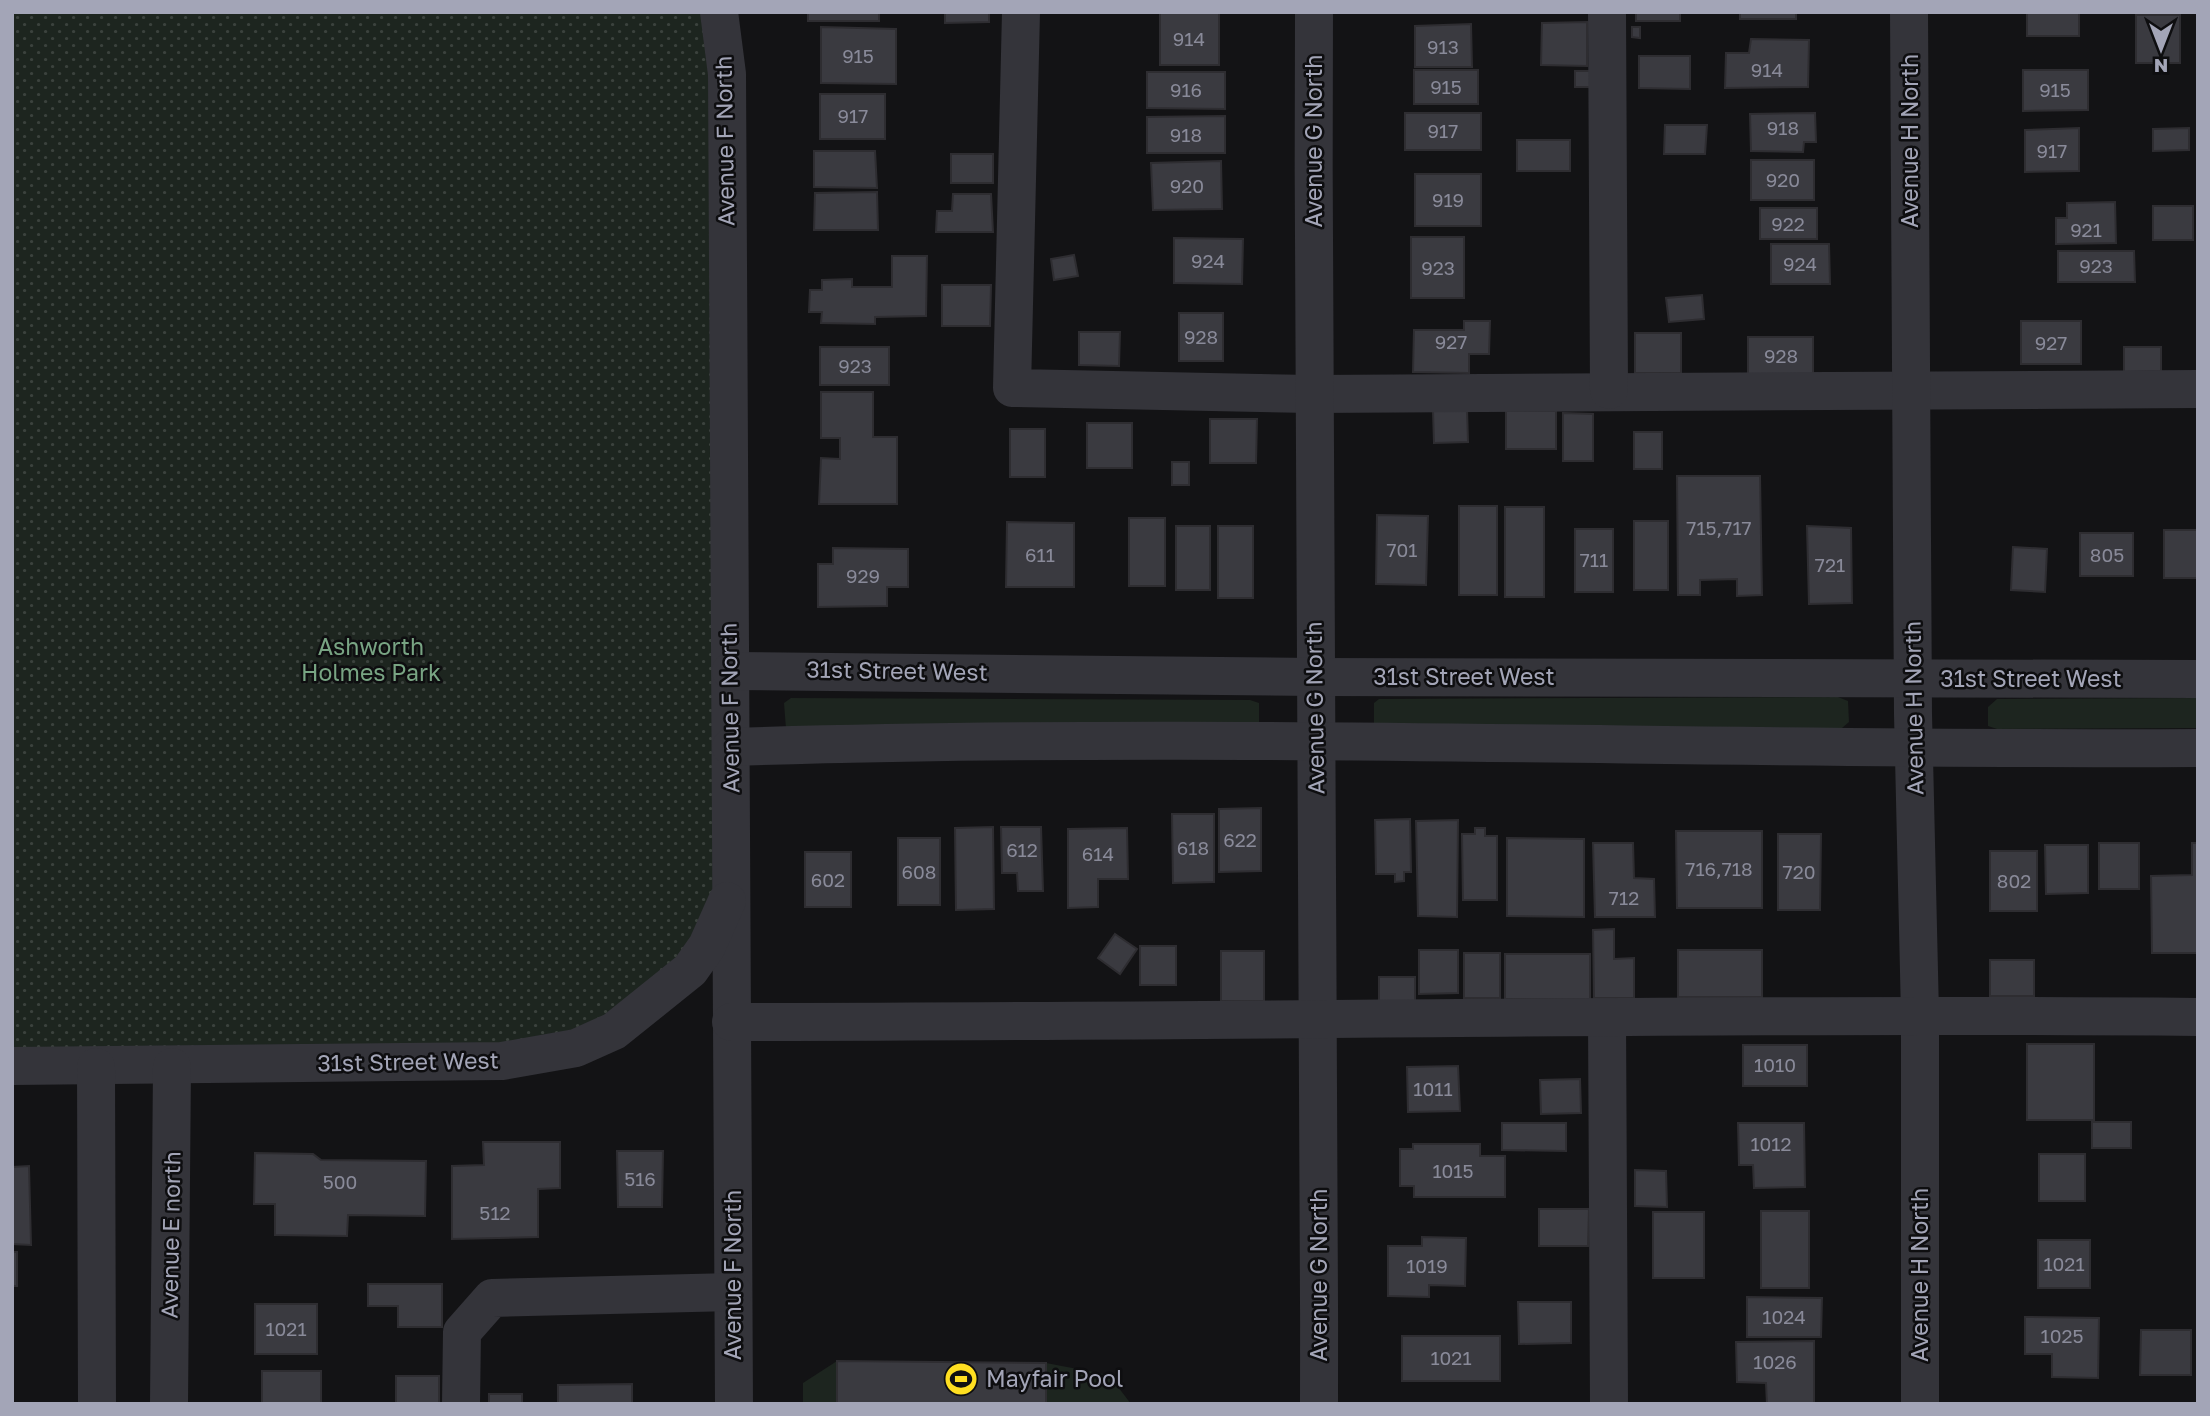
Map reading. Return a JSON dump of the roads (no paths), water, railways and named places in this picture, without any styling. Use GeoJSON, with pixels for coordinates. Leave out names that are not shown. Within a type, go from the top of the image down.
{"type":"FeatureCollection","features":[{"type":"Feature","properties":{"kind":"street","name":"Avenue F North"},"geometry":{"type":"LineString","coordinates":[[719,12],[727,74],[733,1404]]}},
{"type":"Feature","properties":{"kind":"street"},"geometry":{"type":"LineString","coordinates":[[1021,12],[1012,388],[1312,394],[1609,390],[1912,393],[2198,389]]}},
{"type":"Feature","properties":{"kind":"street","name":"Avenue G North"},"geometry":{"type":"LineString","coordinates":[[1314,12],[1312,394],[1320,1020],[1319,1404]]}},
{"type":"Feature","properties":{"kind":"street"},"geometry":{"type":"LineString","coordinates":[[1607,12],[1609,390]]}},
{"type":"Feature","properties":{"kind":"street","name":"Avenue H North"},"geometry":{"type":"LineString","coordinates":[[1909,12],[1913,749],[1920,1014],[1920,1404]]}},
{"type":"Feature","properties":{"kind":"street","name":"31st Street West"},"geometry":{"type":"LineString","coordinates":[[731,671],[1314,677],[2198,678]]}},
{"type":"Feature","properties":{"kind":"street"},"geometry":{"type":"LineString","coordinates":[[732,747],[1316,742],[1913,749],[2198,748]]}},
{"type":"Feature","properties":{"kind":"street","name":"31st Street West"},"geometry":{"type":"LineString","coordinates":[[12,1066],[172,1067],[502,1062],[576,1048],[614,1031],[690,970],[706,946],[731,893]]}},
{"type":"Feature","properties":{"kind":"street"},"geometry":{"type":"LineString","coordinates":[[732,1022],[1920,1014],[2198,1017]]}},
{"type":"Feature","properties":{"kind":"street"},"geometry":{"type":"LineString","coordinates":[[1607,1017],[1609,1404]]}},
{"type":"Feature","properties":{"kind":"street"},"geometry":{"type":"LineString","coordinates":[[96,1067],[97,1404]]}},
{"type":"Feature","properties":{"kind":"street","name":"Avenue E north"},"geometry":{"type":"LineString","coordinates":[[169,1404],[172,1067]]}},
{"type":"Feature","properties":{"kind":"street"},"geometry":{"type":"LineString","coordinates":[[461,1404],[462,1332],[492,1298],[733,1292]]}},
{"type":"Feature","properties":{"kind":"place","name":"Mayfair Pool"},"geometry":{"type":"Point","coordinates":[961,1379]}},
{"type":"Feature","properties":{"kind":"park label","name":"Ashworth Holmes Park"},"geometry":{"type":"Point","coordinates":[371,660]}}]}
